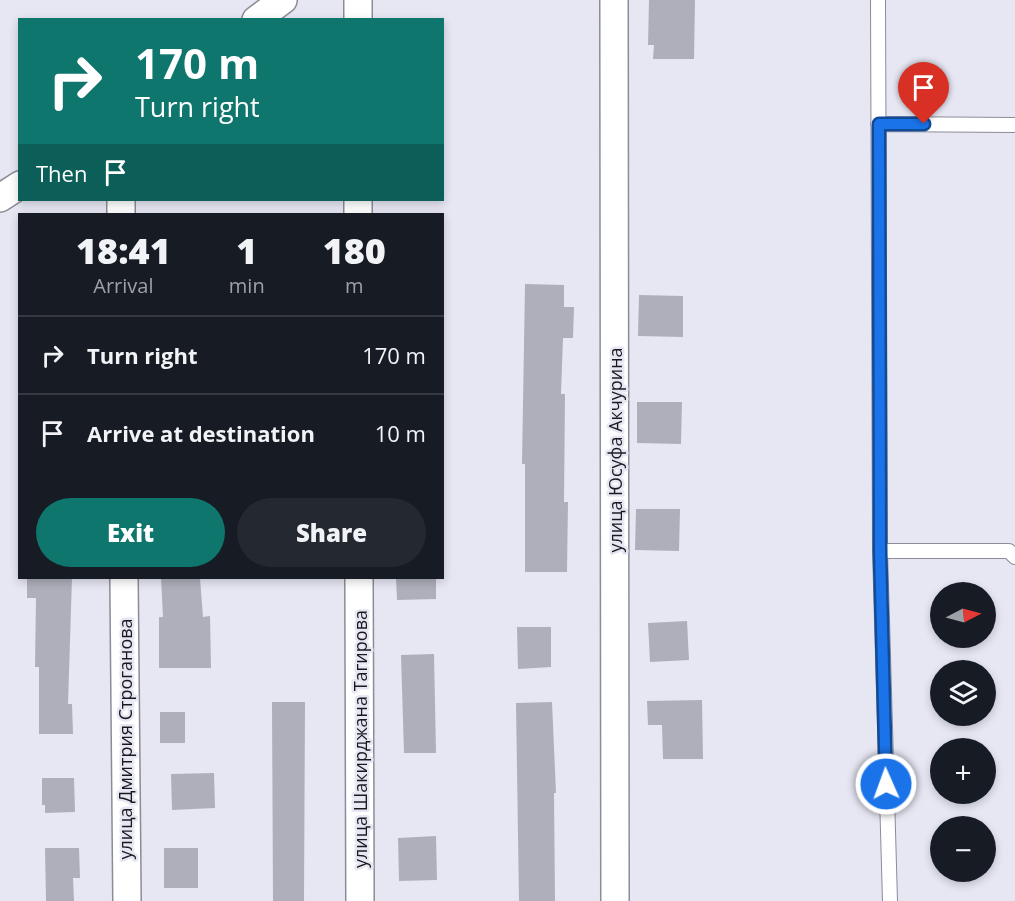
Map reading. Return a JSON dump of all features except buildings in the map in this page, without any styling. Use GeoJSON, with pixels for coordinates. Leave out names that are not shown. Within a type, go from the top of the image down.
{"type":"FeatureCollection","features":[{"type":"Feature","properties":{"kind":"street"},"geometry":{"type":"LineString","coordinates":[[259,18],[284,0]]}},
{"type":"Feature","properties":{"kind":"street"},"geometry":{"type":"LineString","coordinates":[[357,0],[358,18]]}},
{"type":"Feature","properties":{"kind":"street","name":"улица Юсуфа Акчурина"},"geometry":{"type":"LineString","coordinates":[[614,0],[615,901]]}},
{"type":"Feature","properties":{"kind":"street"},"geometry":{"type":"LineString","coordinates":[[0,198],[18,186]]}},
{"type":"Feature","properties":{"kind":"street","name":"улица Дмитрия Строганова"},"geometry":{"type":"LineString","coordinates":[[124,579],[127,901]]}},
{"type":"Feature","properties":{"kind":"street","name":"улица Шакирджана Тагирова"},"geometry":{"type":"LineString","coordinates":[[359,579],[360,901]]}},
{"type":"Feature","properties":{"kind":"lane"},"geometry":{"type":"LineString","coordinates":[[878,0],[880,551],[890,901]]}},
{"type":"Feature","properties":{"kind":"lane"},"geometry":{"type":"LineString","coordinates":[[879,124],[1015,125]]}},
{"type":"Feature","properties":{"kind":"lane"},"geometry":{"type":"LineString","coordinates":[[880,551],[1009,551],[1015,557]]}},
{"type":"Feature","properties":{"kind":"route"},"geometry":{"type":"LineString","coordinates":[[886,784],[880,551],[879,124],[924,124]]}}]}
